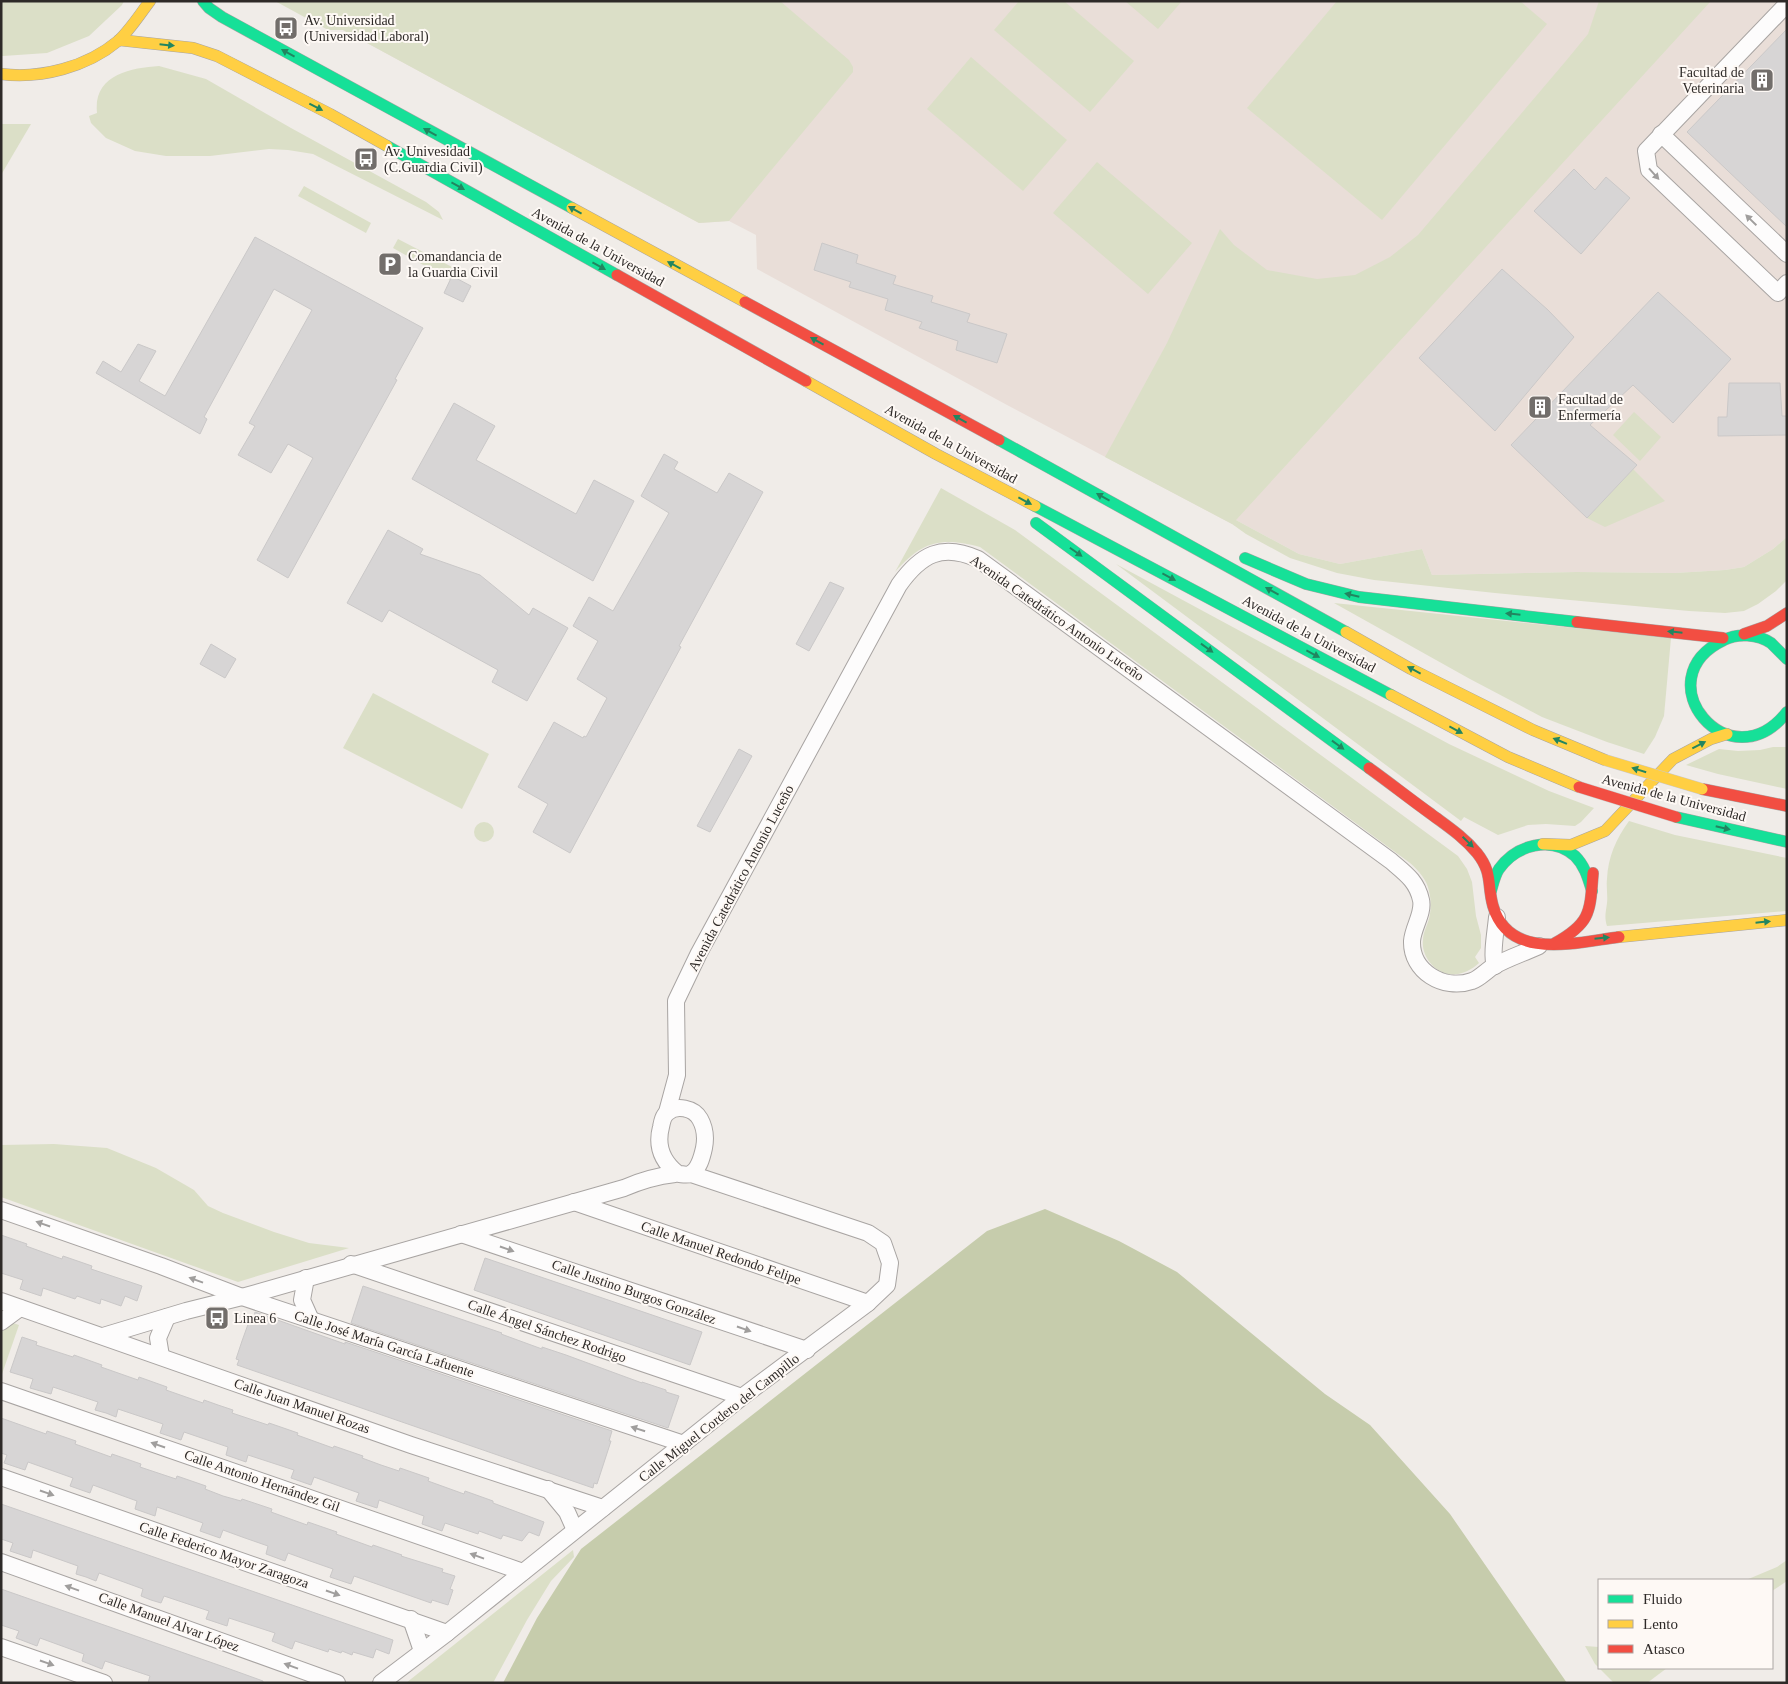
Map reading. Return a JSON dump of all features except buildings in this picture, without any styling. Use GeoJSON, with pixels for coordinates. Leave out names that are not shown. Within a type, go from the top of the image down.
{"type":"FeatureCollection","features":[{"type":"Feature","properties":{"kind":"main road"},"geometry":{"type":"LineString","coordinates":[[1,74],[16,76],[63,70],[92,58],[119,40],[150,1]]}},
{"type":"Feature","properties":{"kind":"main road","name":"Avenida de la Universidad"},"geometry":{"type":"LineString","coordinates":[[203,1],[222,17],[1145,520],[1411,669],[1533,730],[1605,760],[1702,789],[1787,806]]}},
{"type":"Feature","properties":{"kind":"main road","name":"Avenida de la Universidad"},"geometry":{"type":"LineString","coordinates":[[119,40],[193,48],[217,56],[330,114],[936,454],[1508,757],[1579,787],[1676,817],[1787,842]]}},
{"type":"Feature","properties":{"kind":"main road"},"geometry":{"type":"LineString","coordinates":[[936,454],[1010,505]]}},
{"type":"Feature","properties":{"kind":"main road"},"geometry":{"type":"LineString","coordinates":[[1026,517],[1084,557],[1461,836],[1479,853],[1488,872],[1492,891]]}},
{"type":"Feature","properties":{"kind":"main road"},"geometry":{"type":"LineString","coordinates":[[1145,520],[1218,548]]}},
{"type":"Feature","properties":{"kind":"main road"},"geometry":{"type":"LineString","coordinates":[[1237,554],[1306,584],[1359,597],[1723,638]]}},
{"type":"Feature","properties":{"kind":"main road"},"geometry":{"type":"LineString","coordinates":[[1787,613],[1760,630],[1723,638],[1708,648],[1695,666],[1691,682],[1694,703],[1699,713],[1707,722],[1727,734],[1747,737],[1763,733],[1776,724],[1787,712]]}},
{"type":"Feature","properties":{"kind":"main road"},"geometry":{"type":"LineString","coordinates":[[1744,634],[1760,637],[1769,642],[1787,659]]}},
{"type":"Feature","properties":{"kind":"main road"},"geometry":{"type":"LineString","coordinates":[[1688,719],[1694,703]]}},
{"type":"Feature","properties":{"kind":"main road"},"geometry":{"type":"LineString","coordinates":[[1727,734],[1711,739],[1673,759],[1605,831],[1571,845],[1543,844],[1527,846],[1508,857],[1495,875],[1492,904],[1497,917],[1513,935],[1529,943],[1547,944],[1787,920]]}},
{"type":"Feature","properties":{"kind":"main road"},"geometry":{"type":"LineString","coordinates":[[1673,759],[1679,743]]}},
{"type":"Feature","properties":{"kind":"main road"},"geometry":{"type":"LineString","coordinates":[[1600,847],[1605,831]]}},
{"type":"Feature","properties":{"kind":"main road"},"geometry":{"type":"LineString","coordinates":[[1543,844],[1568,851],[1577,858],[1589,875],[1592,891]]}},
{"type":"Feature","properties":{"kind":"main road"},"geometry":{"type":"LineString","coordinates":[[1547,944],[1574,933],[1582,926],[1589,912],[1596,861]]}},
{"type":"Feature","properties":{"kind":"street"},"geometry":{"type":"LineString","coordinates":[[1782,288],[1649,170],[1646,151],[1787,4]]}},
{"type":"Feature","properties":{"kind":"street"},"geometry":{"type":"LineString","coordinates":[[1662,134],[1787,254]]}},
{"type":"Feature","properties":{"kind":"street","name":"Avenida Catedrático Antonio Luceño"},"geometry":{"type":"LineString","coordinates":[[667,1112],[677,1074],[676,1001],[699,952],[899,585],[916,564],[940,552],[963,552],[978,558],[1412,879],[1422,904],[1412,938],[1412,948],[1419,964],[1431,977],[1449,983],[1472,981],[1511,956],[1547,944]]}},
{"type":"Feature","properties":{"kind":"street"},"geometry":{"type":"LineString","coordinates":[[1494,966],[1492,958],[1495,948],[1497,917]]}},
{"type":"Feature","properties":{"kind":"street","name":"Avenida Catedrático Antonio Luceño"},"geometry":{"type":"LineString","coordinates":[[677,1074],[694,1113]]}},
{"type":"Feature","properties":{"kind":"street"},"geometry":{"type":"LineString","coordinates":[[104,1336],[351,1264],[624,1188],[642,1180],[684,1174],[698,1166],[702,1157],[705,1134],[699,1116],[678,1107],[667,1112],[663,1118],[659,1140],[662,1157],[668,1166],[684,1174]]}},
{"type":"Feature","properties":{"kind":"street"},"geometry":{"type":"LineString","coordinates":[[642,1180],[662,1157]]}},
{"type":"Feature","properties":{"kind":"street"},"geometry":{"type":"LineString","coordinates":[[702,1157],[722,1184]]}},
{"type":"Feature","properties":{"kind":"street","name":"Calle Miguel Cordero del Campillo"},"geometry":{"type":"LineString","coordinates":[[381,1683],[422,1650],[447,1633],[742,1397],[868,1304],[887,1285],[890,1263],[882,1243],[868,1233],[722,1184],[684,1174]]}},
{"type":"Feature","properties":{"kind":"street","name":"Calle Manuel Redondo Felipe"},"geometry":{"type":"LineString","coordinates":[[574,1202],[868,1304]]}},
{"type":"Feature","properties":{"kind":"street","name":"Calle José María García Lafuente"},"geometry":{"type":"LineString","coordinates":[[1,1210],[161,1266],[242,1297],[684,1444]]}},
{"type":"Feature","properties":{"kind":"street","name":"Calle Justino Burgos González"},"geometry":{"type":"LineString","coordinates":[[461,1234],[807,1350]]}},
{"type":"Feature","properties":{"kind":"street","name":"Calle Ángel Sánchez Rodrigo"},"geometry":{"type":"LineString","coordinates":[[351,1264],[742,1397]]}},
{"type":"Feature","properties":{"kind":"street"},"geometry":{"type":"LineString","coordinates":[[306,1278],[302,1300],[311,1320]]}},
{"type":"Feature","properties":{"kind":"street","name":"Calle Juan Manuel Rozas"},"geometry":{"type":"LineString","coordinates":[[1,1301],[411,1444],[603,1508]]}},
{"type":"Feature","properties":{"kind":"street"},"geometry":{"type":"LineString","coordinates":[[1,1322],[20,1308]]}},
{"type":"Feature","properties":{"kind":"street"},"geometry":{"type":"LineString","coordinates":[[161,1356],[158,1338],[166,1317]]}},
{"type":"Feature","properties":{"kind":"street","name":"Calle Antonio Hernández Gil"},"geometry":{"type":"LineString","coordinates":[[1,1391],[522,1572]]}},
{"type":"Feature","properties":{"kind":"street","name":"Calle Federico Mayor Zaragoza"},"geometry":{"type":"LineString","coordinates":[[1,1477],[447,1633]]}},
{"type":"Feature","properties":{"kind":"street"},"geometry":{"type":"LineString","coordinates":[[548,1490],[567,1512],[575,1530]]}},
{"type":"Feature","properties":{"kind":"street","name":"Calle Manuel Alvar López"},"geometry":{"type":"LineString","coordinates":[[1,1562],[337,1683]]}},
{"type":"Feature","properties":{"kind":"street"},"geometry":{"type":"LineString","coordinates":[[411,1620],[422,1650]]}},
{"type":"Feature","properties":{"kind":"street"},"geometry":{"type":"LineString","coordinates":[[1,1647],[104,1683]]}},
{"type":"Feature","properties":{"kind":"shaded area"},"geometry":{"type":"Polygon","coordinates":[[[325,1],[1787,1],[1787,537],[1773,549],[1744,567],[1675,573],[1577,572],[1432,575],[1422,549],[1340,564],[1299,554],[1236,520],[1232,524],[1007,405],[757,269],[756,235],[729,221],[699,223],[343,30],[325,1]]]}},
{"type":"Feature","properties":{"kind":"green space"},"geometry":{"type":"Polygon","coordinates":[[[1,1],[124,1],[89,36],[47,53],[1,56],[1,1]]]}},
{"type":"Feature","properties":{"kind":"green space"},"geometry":{"type":"Polygon","coordinates":[[[275,1],[780,1],[849,60],[853,67],[853,72],[729,221],[699,223],[343,30],[328,30],[275,1]]]}},
{"type":"Feature","properties":{"kind":"green space"},"geometry":{"type":"Polygon","coordinates":[[[1019,1],[1064,1],[1134,61],[1090,112],[994,30],[1019,1]]]}},
{"type":"Feature","properties":{"kind":"green space"},"geometry":{"type":"Polygon","coordinates":[[[1125,1],[1182,1],[1158,29],[1125,1]]]}},
{"type":"Feature","properties":{"kind":"green space"},"geometry":{"type":"Polygon","coordinates":[[[1337,1],[1520,1],[1547,24],[1382,220],[1247,108],[1337,1]]]}},
{"type":"Feature","properties":{"kind":"green space"},"geometry":{"type":"Polygon","coordinates":[[[1599,1],[1711,1],[1236,520],[1299,554],[1340,564],[1422,549],[1432,575],[1577,572],[1675,573],[1725,570],[1744,567],[1773,549],[1787,537],[1787,580],[1776,591],[1744,611],[1725,613],[1495,593],[1374,580],[1337,573],[1290,558],[1246,534],[1232,524],[1105,457],[1167,343],[1220,229],[1234,245],[1267,270],[1317,279],[1355,275],[1390,257],[1418,235],[1588,34],[1599,1]]]}},
{"type":"Feature","properties":{"kind":"green space"},"geometry":{"type":"Polygon","coordinates":[[[971,57],[1067,140],[1023,191],[927,109],[971,57]]]}},
{"type":"Feature","properties":{"kind":"green space"},"geometry":{"type":"Polygon","coordinates":[[[159,66],[206,79],[426,202],[439,212],[443,220],[313,154],[269,149],[210,156],[166,156],[135,151],[106,138],[91,123],[89,116],[97,113],[97,100],[101,90],[107,82],[116,76],[137,69],[159,66]]]}},
{"type":"Feature","properties":{"kind":"green space"},"geometry":{"type":"Polygon","coordinates":[[[1,124],[31,124],[1,175],[1,124]]]}},
{"type":"Feature","properties":{"kind":"green space"},"geometry":{"type":"Polygon","coordinates":[[[1097,162],[1192,243],[1148,294],[1053,213],[1097,162]]]}},
{"type":"Feature","properties":{"kind":"green space"},"geometry":{"type":"Polygon","coordinates":[[[304,186],[371,223],[366,233],[298,196],[304,186]]]}},
{"type":"Feature","properties":{"kind":"green space"},"geometry":{"type":"Polygon","coordinates":[[[398,239],[456,269],[450,280],[393,248],[398,239]]]}},
{"type":"Feature","properties":{"kind":"green space"},"geometry":{"type":"Polygon","coordinates":[[[1634,412],[1661,437],[1640,461],[1613,435],[1634,412]]]}},
{"type":"Feature","properties":{"kind":"green space"},"geometry":{"type":"Polygon","coordinates":[[[1633,469],[1665,501],[1605,527],[1587,518],[1633,469]]]}},
{"type":"Feature","properties":{"kind":"green space"},"geometry":{"type":"Polygon","coordinates":[[[941,488],[1015,530],[1458,856],[1467,869],[1472,882],[1476,916],[1481,935],[1481,948],[1475,957],[1479,963],[1465,972],[1448,974],[1437,970],[1426,957],[1423,937],[1430,914],[1430,894],[1424,879],[1410,863],[980,547],[954,542],[933,544],[914,554],[895,572],[941,488]]]}},
{"type":"Feature","properties":{"kind":"green space"},"geometry":{"type":"Polygon","coordinates":[[[1116,564],[1449,744],[1549,791],[1594,808],[1575,826],[1528,825],[1498,835],[1464,817],[1461,821],[1116,564]]]}},
{"type":"Feature","properties":{"kind":"green space"},"geometry":{"type":"Polygon","coordinates":[[[1334,603],[1671,638],[1664,716],[1655,737],[1644,754],[1607,742],[1542,717],[1334,603]]]}},
{"type":"Feature","properties":{"kind":"green space"},"geometry":{"type":"Polygon","coordinates":[[[373,693],[489,754],[462,809],[343,748],[373,693]]]}},
{"type":"Feature","properties":{"kind":"green space"},"geometry":{"type":"Polygon","coordinates":[[[1773,747],[1787,747],[1787,789],[1686,765],[1719,749],[1738,751],[1760,750],[1773,747]]]}},
{"type":"Feature","properties":{"kind":"green space"},"geometry":{"type":"Polygon","coordinates":[[[1629,821],[1675,835],[1787,858],[1787,911],[1607,926],[1609,863],[1617,841],[1629,821]]]}},
{"type":"Feature","properties":{"kind":"green space"},"geometry":{"type":"Polygon","coordinates":[[[484,822],[491,825],[494,832],[491,839],[484,842],[477,839],[474,832],[477,825],[484,822]]]}},
{"type":"Feature","properties":{"kind":"green space"},"geometry":{"type":"Polygon","coordinates":[[[54,1144],[107,1148],[156,1168],[194,1190],[208,1206],[223,1213],[309,1243],[349,1248],[238,1282],[1,1197],[1,1145],[54,1144]]]}},
{"type":"Feature","properties":{"kind":"green space"},"geometry":{"type":"Polygon","coordinates":[[[1045,1209],[1119,1241],[1177,1272],[1325,1394],[1370,1425],[1450,1514],[1567,1683],[503,1683],[537,1618],[581,1549],[987,1231],[1045,1209]]]}},
{"type":"Feature","properties":{"kind":"green space"},"geometry":{"type":"Polygon","coordinates":[[[13,1323],[19,1325],[2,1374],[1,1332],[13,1323]]]}},
{"type":"Feature","properties":{"kind":"green space"},"geometry":{"type":"Polygon","coordinates":[[[573,1550],[574,1557],[551,1581],[527,1620],[493,1683],[406,1683],[573,1550]]]}},
{"type":"Feature","properties":{"kind":"green space"},"geometry":{"type":"Polygon","coordinates":[[[1787,1560],[1787,1581],[1773,1590],[1773,1579],[1748,1579],[1777,1567],[1787,1560]]]}},
{"type":"Feature","properties":{"kind":"green space"},"geometry":{"type":"Polygon","coordinates":[[[1585,1646],[1598,1647],[1598,1667],[1585,1646]]]}},
{"type":"Feature","properties":{"kind":"green space"},"geometry":{"type":"Polygon","coordinates":[[[1600,1669],[1666,1669],[1647,1683],[1614,1683],[1600,1669]]]}},
{"type":"Feature","properties":{"kind":"traffic: fast"},"geometry":{"type":"LineString","coordinates":[[203,1],[222,17],[572,208]]}},
{"type":"Feature","properties":{"kind":"traffic: fast"},"geometry":{"type":"LineString","coordinates":[[387,146],[617,275]]}},
{"type":"Feature","properties":{"kind":"traffic: fast"},"geometry":{"type":"LineString","coordinates":[[999,440],[1346,632]]}},
{"type":"Feature","properties":{"kind":"traffic: fast"},"geometry":{"type":"LineString","coordinates":[[1035,506],[1391,695]]}},
{"type":"Feature","properties":{"kind":"traffic: fast"},"geometry":{"type":"LineString","coordinates":[[1036,523],[1369,768]]}},
{"type":"Feature","properties":{"kind":"traffic: fast"},"geometry":{"type":"LineString","coordinates":[[1245,558],[1306,584],[1359,597],[1577,622]]}},
{"type":"Feature","properties":{"kind":"traffic: fast"},"geometry":{"type":"LineString","coordinates":[[1787,659],[1766,640],[1754,636],[1735,636],[1724,640],[1701,657],[1691,678],[1693,699],[1703,718],[1720,732],[1742,737],[1765,731],[1787,712]]}},
{"type":"Feature","properties":{"kind":"traffic: fast"},"geometry":{"type":"LineString","coordinates":[[1676,817],[1787,842]]}},
{"type":"Feature","properties":{"kind":"traffic: fast"},"geometry":{"type":"LineString","coordinates":[[1491,891],[1498,871],[1506,861],[1524,849],[1545,845],[1566,850],[1575,856],[1584,868],[1592,891]]}},
{"type":"Feature","properties":{"kind":"traffic: slow"},"geometry":{"type":"LineString","coordinates":[[1,74],[32,75],[47,73],[92,58],[118,41],[150,1]]}},
{"type":"Feature","properties":{"kind":"traffic: slow"},"geometry":{"type":"LineString","coordinates":[[119,40],[193,48],[217,56],[330,114],[387,146]]}},
{"type":"Feature","properties":{"kind":"traffic: slow"},"geometry":{"type":"LineString","coordinates":[[572,208],[745,302]]}},
{"type":"Feature","properties":{"kind":"traffic: slow"},"geometry":{"type":"LineString","coordinates":[[806,381],[936,454],[1035,506]]}},
{"type":"Feature","properties":{"kind":"traffic: slow"},"geometry":{"type":"LineString","coordinates":[[1346,632],[1411,669],[1533,730],[1605,760]]}},
{"type":"Feature","properties":{"kind":"traffic: slow"},"geometry":{"type":"LineString","coordinates":[[1391,695],[1508,757],[1579,787]]}},
{"type":"Feature","properties":{"kind":"traffic: slow"},"geometry":{"type":"LineString","coordinates":[[1543,844],[1571,845],[1605,831],[1673,759],[1711,739],[1727,734]]}},
{"type":"Feature","properties":{"kind":"traffic: slow"},"geometry":{"type":"LineString","coordinates":[[1605,760],[1702,789]]}},
{"type":"Feature","properties":{"kind":"traffic: slow"},"geometry":{"type":"LineString","coordinates":[[1619,937],[1787,920]]}},
{"type":"Feature","properties":{"kind":"traffic: jam"},"geometry":{"type":"LineString","coordinates":[[617,275],[806,381]]}},
{"type":"Feature","properties":{"kind":"traffic: jam"},"geometry":{"type":"LineString","coordinates":[[745,302],[999,440]]}},
{"type":"Feature","properties":{"kind":"traffic: jam"},"geometry":{"type":"LineString","coordinates":[[1744,634],[1767,626],[1787,613]]}},
{"type":"Feature","properties":{"kind":"traffic: jam"},"geometry":{"type":"LineString","coordinates":[[1577,622],[1723,638]]}},
{"type":"Feature","properties":{"kind":"traffic: jam"},"geometry":{"type":"LineString","coordinates":[[1369,768],[1455,832],[1477,853],[1488,873],[1491,899],[1501,924],[1514,935],[1529,942],[1547,944],[1565,944],[1619,937]]}},
{"type":"Feature","properties":{"kind":"traffic: jam"},"geometry":{"type":"LineString","coordinates":[[1579,787],[1676,817]]}},
{"type":"Feature","properties":{"kind":"traffic: jam"},"geometry":{"type":"LineString","coordinates":[[1702,789],[1787,806]]}},
{"type":"Feature","properties":{"kind":"traffic: jam"},"geometry":{"type":"LineString","coordinates":[[1555,943],[1576,929],[1586,915],[1591,898],[1593,873]]}},
{"type":"Feature","properties":{"kind":"place","name":"Av. Universidad (Universidad Laboral)"},"geometry":{"type":"Point","coordinates":[286,28]}},
{"type":"Feature","properties":{"kind":"place","name":"Facultad de Veterinaria"},"geometry":{"type":"Point","coordinates":[1762,80]}},
{"type":"Feature","properties":{"kind":"place","name":"Av. Univesidad (C.Guardia Civil)"},"geometry":{"type":"Point","coordinates":[366,159]}},
{"type":"Feature","properties":{"kind":"place","name":"Comandancia de la Guardia Civil"},"geometry":{"type":"Point","coordinates":[390,264]}},
{"type":"Feature","properties":{"kind":"place","name":"Facultad de Enfermería"},"geometry":{"type":"Point","coordinates":[1540,407]}},
{"type":"Feature","properties":{"kind":"place","name":"Linea 6"},"geometry":{"type":"Point","coordinates":[217,1318]}}]}
